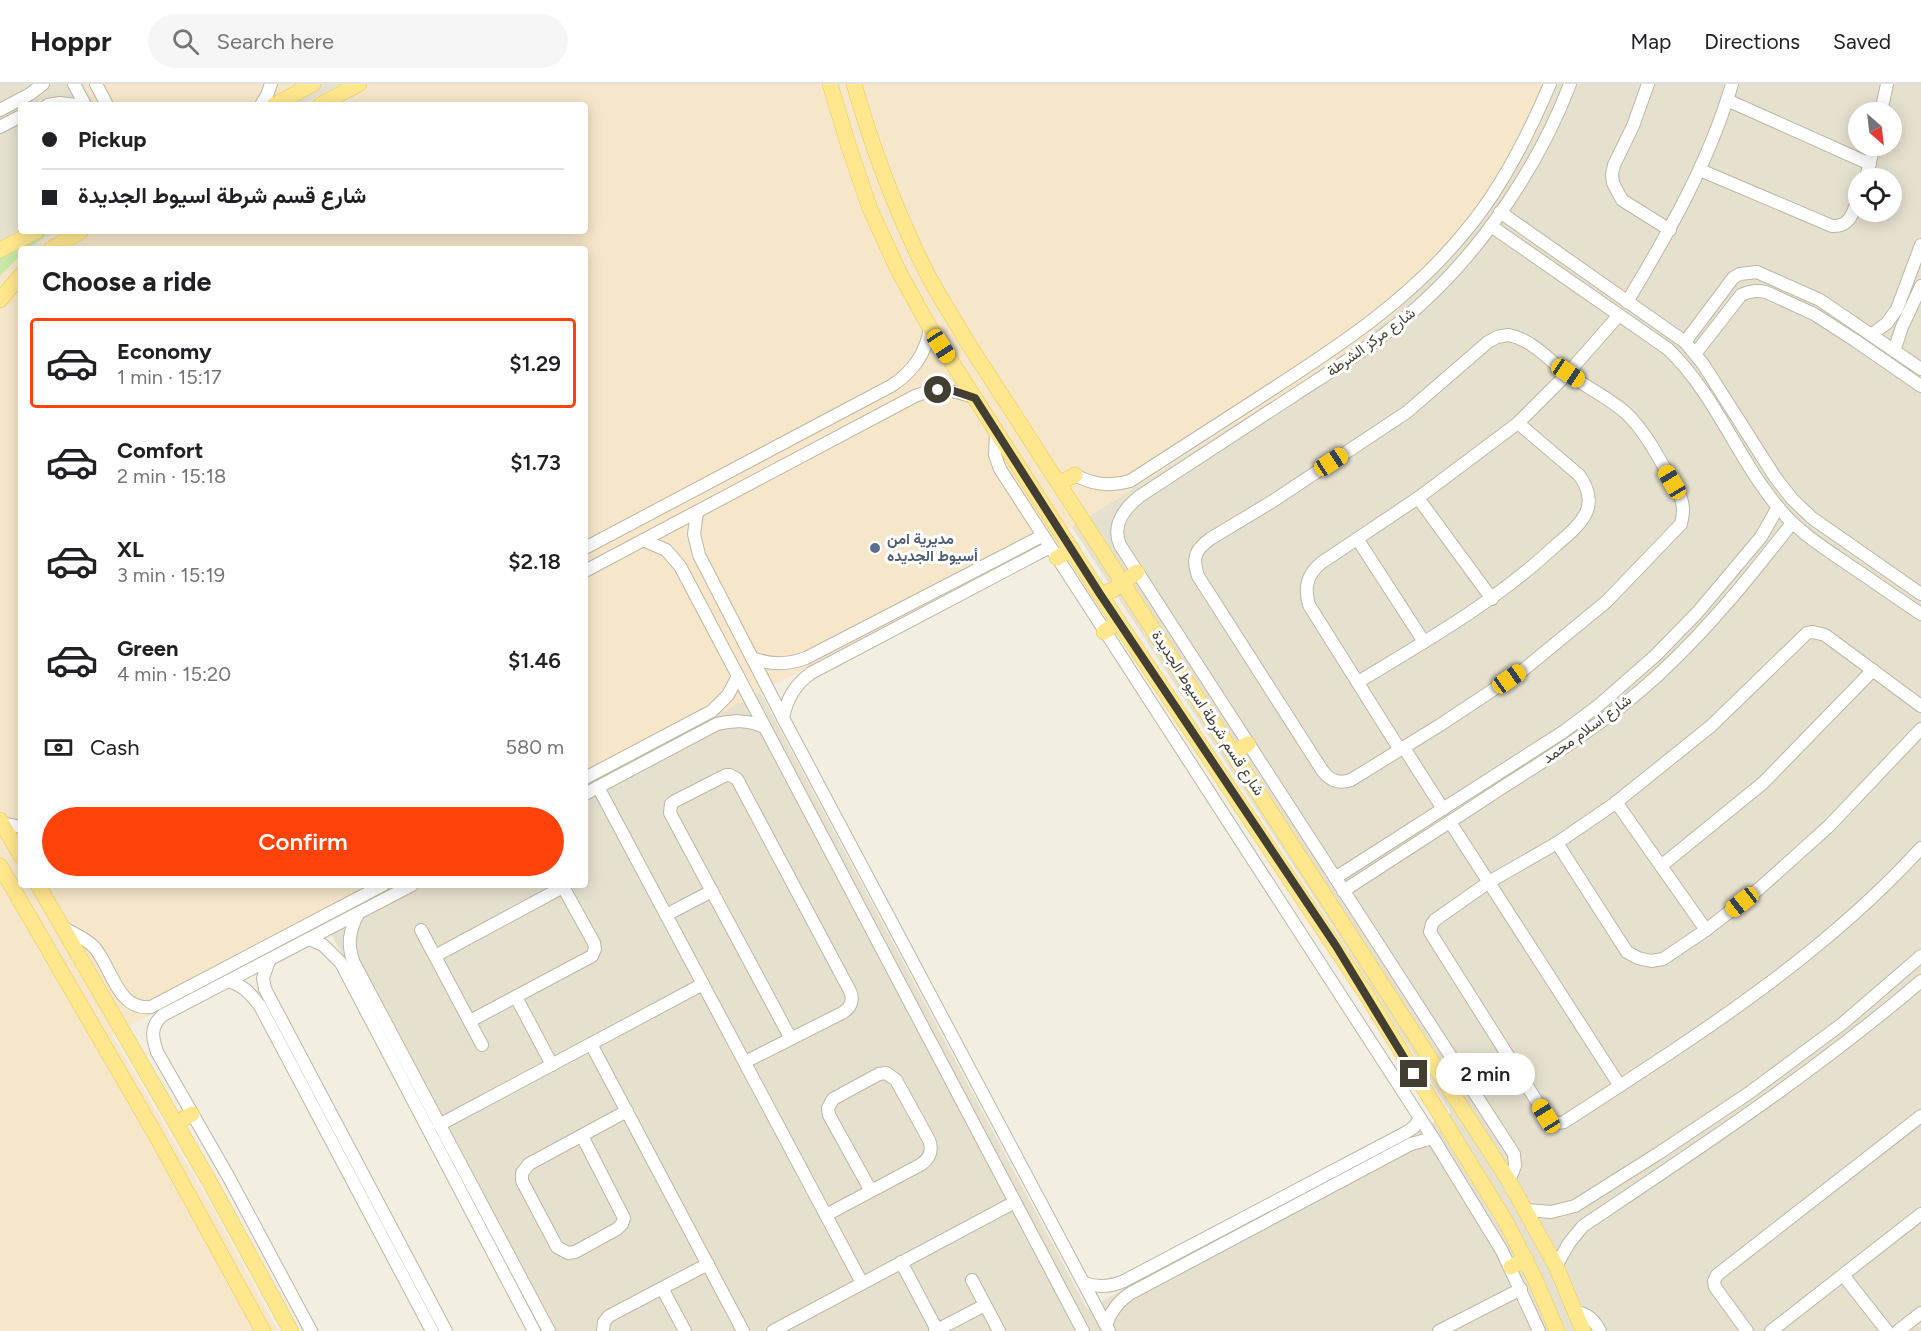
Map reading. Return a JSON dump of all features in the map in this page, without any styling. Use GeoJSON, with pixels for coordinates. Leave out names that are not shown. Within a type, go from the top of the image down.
{"type":"FeatureCollection","features":[{"type":"Feature","properties":{"kind":"main road"},"geometry":{"type":"LineString","coordinates":[[280,102],[314,84]]}},
{"type":"Feature","properties":{"kind":"main road"},"geometry":{"type":"LineString","coordinates":[[326,102],[359,84]]}},
{"type":"Feature","properties":{"kind":"main road","name":"شارع قسم شرطة اسيوط الجديدة"},"geometry":{"type":"LineString","coordinates":[[830,84],[856,169],[884,240],[930,328],[1100,594],[1366,994],[1438,1115],[1495,1204],[1526,1259],[1555,1326]]}},
{"type":"Feature","properties":{"kind":"main road","name":"شارع قسم شرطة اسيوط الجديدة"},"geometry":{"type":"LineString","coordinates":[[854,84],[878,161],[909,235],[930,278],[966,340],[1124,581],[1509,1180],[1556,1266],[1583,1331]]}},
{"type":"Feature","properties":{"kind":"main road"},"geometry":{"type":"LineString","coordinates":[[847,141],[855,144],[861,143],[868,139],[869,135]]}},
{"type":"Feature","properties":{"kind":"main road"},"geometry":{"type":"LineString","coordinates":[[856,169],[869,159],[878,161]]}},
{"type":"Feature","properties":{"kind":"main road"},"geometry":{"type":"LineString","coordinates":[[0,250],[30,234]]}},
{"type":"Feature","properties":{"kind":"main road"},"geometry":{"type":"LineString","coordinates":[[56,246],[76,234]]}},
{"type":"Feature","properties":{"kind":"main road"},"geometry":{"type":"LineString","coordinates":[[0,300],[18,279]]}},
{"type":"Feature","properties":{"kind":"main road"},"geometry":{"type":"LineString","coordinates":[[1060,483],[1075,475]]}},
{"type":"Feature","properties":{"kind":"main road"},"geometry":{"type":"LineString","coordinates":[[1053,553],[1072,549]]}},
{"type":"Feature","properties":{"kind":"main road"},"geometry":{"type":"LineString","coordinates":[[1100,594],[1113,590],[1137,572]]}},
{"type":"Feature","properties":{"kind":"main road"},"geometry":{"type":"LineString","coordinates":[[1104,632],[1119,622]]}},
{"type":"Feature","properties":{"kind":"main road"},"geometry":{"type":"LineString","coordinates":[[1142,654],[1162,642]]}},
{"type":"Feature","properties":{"kind":"main road"},"geometry":{"type":"LineString","coordinates":[[1233,753],[1248,744]]}},
{"type":"Feature","properties":{"kind":"main road"},"geometry":{"type":"LineString","coordinates":[[1,821],[18,851]]}},
{"type":"Feature","properties":{"kind":"main road"},"geometry":{"type":"LineString","coordinates":[[0,866],[186,1191],[263,1331]]}},
{"type":"Feature","properties":{"kind":"main road"},"geometry":{"type":"LineString","coordinates":[[42,889],[208,1179],[291,1331]]}},
{"type":"Feature","properties":{"kind":"main road"},"geometry":{"type":"LineString","coordinates":[[42,938],[62,927]]}},
{"type":"Feature","properties":{"kind":"main road"},"geometry":{"type":"LineString","coordinates":[[1366,994],[1382,982]]}},
{"type":"Feature","properties":{"kind":"main road"},"geometry":{"type":"LineString","coordinates":[[176,1123],[192,1114]]}},
{"type":"Feature","properties":{"kind":"main road"},"geometry":{"type":"LineString","coordinates":[[186,1191],[208,1179]]}},
{"type":"Feature","properties":{"kind":"main road"},"geometry":{"type":"LineString","coordinates":[[1511,1267],[1526,1259]]}},
{"type":"Feature","properties":{"kind":"main road"},"geometry":{"type":"LineString","coordinates":[[1555,1326],[1576,1312]]}},
{"type":"Feature","properties":{"kind":"street"},"geometry":{"type":"LineString","coordinates":[[74,84],[83,102]]}},
{"type":"Feature","properties":{"kind":"street"},"geometry":{"type":"LineString","coordinates":[[96,84],[105,102]]}},
{"type":"Feature","properties":{"kind":"street"},"geometry":{"type":"LineString","coordinates":[[263,102],[271,84]]}},
{"type":"Feature","properties":{"kind":"street","name":"شارع مركز الشرطة"},"geometry":{"type":"LineString","coordinates":[[1075,475],[1085,481],[1108,485],[1130,481],[1358,332],[1387,310],[1441,259],[1465,232],[1506,172],[1550,84]]}},
{"type":"Feature","properties":{"kind":"street","name":"شارع مركز الشرطة"},"geometry":{"type":"LineString","coordinates":[[1137,572],[1118,540],[1116,531],[1118,522],[1133,502],[1341,365],[1396,326],[1447,279],[1491,226],[1521,180],[1545,139],[1570,84]]}},
{"type":"Feature","properties":{"kind":"street"},"geometry":{"type":"LineString","coordinates":[[1648,84],[1633,126],[1614,165],[1613,183],[1622,200],[1670,230]]}},
{"type":"Feature","properties":{"kind":"street"},"geometry":{"type":"LineString","coordinates":[[1628,302],[1670,230],[1701,170],[1732,84]]}},
{"type":"Feature","properties":{"kind":"street"},"geometry":{"type":"LineString","coordinates":[[1883,102],[1887,84]]}},
{"type":"Feature","properties":{"kind":"street"},"geometry":{"type":"LineString","coordinates":[[0,111],[40,87],[45,102]]}},
{"type":"Feature","properties":{"kind":"street"},"geometry":{"type":"LineString","coordinates":[[1727,100],[1870,164]]}},
{"type":"Feature","properties":{"kind":"street"},"geometry":{"type":"LineString","coordinates":[[0,128],[18,118]]}},
{"type":"Feature","properties":{"kind":"street"},"geometry":{"type":"LineString","coordinates":[[1869,168],[1872,156]]}},
{"type":"Feature","properties":{"kind":"street"},"geometry":{"type":"LineString","coordinates":[[1701,170],[1832,226],[1844,225],[1848,222]]}},
{"type":"Feature","properties":{"kind":"street"},"geometry":{"type":"LineString","coordinates":[[1506,172],[1521,180]]}},
{"type":"Feature","properties":{"kind":"street"},"geometry":{"type":"LineString","coordinates":[[1500,212],[1685,342],[1703,364],[1775,477],[1792,499],[1812,518],[1921,594]]}},
{"type":"Feature","properties":{"kind":"street"},"geometry":{"type":"LineString","coordinates":[[1491,226],[1656,340],[1680,360],[1762,485],[1792,523],[1921,614]]}},
{"type":"Feature","properties":{"kind":"street"},"geometry":{"type":"LineString","coordinates":[[1856,341],[1867,332],[1887,323],[1897,309],[1921,245]]}},
{"type":"Feature","properties":{"kind":"street"},"geometry":{"type":"LineString","coordinates":[[1685,342],[1733,278],[1748,272],[1757,272],[1820,300],[1921,369]]}},
{"type":"Feature","properties":{"kind":"street"},"geometry":{"type":"LineString","coordinates":[[1894,351],[1902,327],[1921,286]]}},
{"type":"Feature","properties":{"kind":"street"},"geometry":{"type":"LineString","coordinates":[[1695,354],[1742,295],[1758,290],[1814,314],[1921,386]]}},
{"type":"Feature","properties":{"kind":"street"},"geometry":{"type":"LineString","coordinates":[[1443,809],[1309,605],[1306,594],[1307,581],[1312,571],[1321,562],[1358,540],[1418,498],[1518,423],[1568,373],[1620,315]]}},
{"type":"Feature","properties":{"kind":"street"},"geometry":{"type":"LineString","coordinates":[[588,546],[891,387],[910,372],[918,362],[928,340],[930,328]]}},
{"type":"Feature","properties":{"kind":"street"},"geometry":{"type":"LineString","coordinates":[[1656,340],[1665,328]]}},
{"type":"Feature","properties":{"kind":"street"},"geometry":{"type":"LineString","coordinates":[[1508,335],[1519,337],[1568,373],[1620,408],[1639,429],[1684,503],[1681,524],[1606,602],[1523,670],[1352,780],[1338,782],[1326,776],[1198,576],[1195,565],[1196,555],[1202,545],[1407,412],[1488,342],[1497,337],[1508,335]]}},
{"type":"Feature","properties":{"kind":"street"},"geometry":{"type":"LineString","coordinates":[[588,569],[915,396],[938,390],[951,390],[975,398]]}},
{"type":"Feature","properties":{"kind":"street"},"geometry":{"type":"LineString","coordinates":[[1358,682],[1492,599],[1534,566],[1577,525],[1586,513],[1589,498],[1585,483],[1579,475],[1518,423]]}},
{"type":"Feature","properties":{"kind":"street"},"geometry":{"type":"LineString","coordinates":[[996,431],[995,455],[998,464],[1042,536],[1433,1138],[1511,1267],[1539,1331]]}},
{"type":"Feature","properties":{"kind":"street"},"geometry":{"type":"LineString","coordinates":[[1762,485],[1775,477]]}},
{"type":"Feature","properties":{"kind":"street"},"geometry":{"type":"LineString","coordinates":[[1418,498],[1492,599]]}},
{"type":"Feature","properties":{"kind":"street","name":"شارع اسلام محمد"},"geometry":{"type":"LineString","coordinates":[[1335,878],[1507,769],[1569,728],[1606,699],[1655,656],[1697,613],[1761,537],[1778,507]]}},
{"type":"Feature","properties":{"kind":"street"},"geometry":{"type":"LineString","coordinates":[[697,512],[694,534],[697,548],[752,658],[1108,1328]]}},
{"type":"Feature","properties":{"kind":"street","name":"شارع اسلام محمد"},"geometry":{"type":"LineString","coordinates":[[1343,891],[1601,723],[1656,677],[1707,627],[1792,523]]}},
{"type":"Feature","properties":{"kind":"street"},"geometry":{"type":"LineString","coordinates":[[752,658],[784,663],[806,658],[1042,536]]}},
{"type":"Feature","properties":{"kind":"street"},"geometry":{"type":"LineString","coordinates":[[644,540],[666,550],[676,560],[1083,1331]]}},
{"type":"Feature","properties":{"kind":"street"},"geometry":{"type":"LineString","coordinates":[[1358,540],[1424,642]]}},
{"type":"Feature","properties":{"kind":"street"},"geometry":{"type":"LineString","coordinates":[[783,718],[785,707],[795,688],[811,674],[1053,553]]}},
{"type":"Feature","properties":{"kind":"street"},"geometry":{"type":"LineString","coordinates":[[1137,572],[1514,1154],[1515,1166],[1509,1180]]}},
{"type":"Feature","properties":{"kind":"street"},"geometry":{"type":"LineString","coordinates":[[1921,706],[1825,635],[1808,633],[1706,730],[1616,802],[1557,843],[1489,882],[1432,924],[1431,937],[1550,1120],[1559,1124],[1706,1029],[1795,964],[1894,877],[1921,848]]}},
{"type":"Feature","properties":{"kind":"street"},"geometry":{"type":"LineString","coordinates":[[1661,866],[1763,783],[1873,670]]}},
{"type":"Feature","properties":{"kind":"street"},"geometry":{"type":"LineString","coordinates":[[588,776],[712,711],[728,695],[738,676]]}},
{"type":"Feature","properties":{"kind":"street"},"geometry":{"type":"LineString","coordinates":[[588,792],[717,724],[736,721],[756,723],[764,727]]}},
{"type":"Feature","properties":{"kind":"street"},"geometry":{"type":"LineString","coordinates":[[1557,843],[1627,952],[1651,961],[1663,959],[1706,930],[1760,888],[1829,826],[1921,729]]}},
{"type":"Feature","properties":{"kind":"street"},"geometry":{"type":"LineString","coordinates":[[643,747],[650,760]]}},
{"type":"Feature","properties":{"kind":"street"},"geometry":{"type":"LineString","coordinates":[[1507,769],[1514,780]]}},
{"type":"Feature","properties":{"kind":"street"},"geometry":{"type":"LineString","coordinates":[[745,1062],[845,1011],[852,1003],[852,995],[737,779],[730,775],[722,776],[675,801],[670,807],[670,813],[790,1039]]}},
{"type":"Feature","properties":{"kind":"street"},"geometry":{"type":"LineString","coordinates":[[598,787],[862,1283]]}},
{"type":"Feature","properties":{"kind":"street"},"geometry":{"type":"LineString","coordinates":[[1616,802],[1706,930]]}},
{"type":"Feature","properties":{"kind":"street"},"geometry":{"type":"LineString","coordinates":[[1,821],[18,826]]}},
{"type":"Feature","properties":{"kind":"street"},"geometry":{"type":"LineString","coordinates":[[1450,822],[1620,1086]]}},
{"type":"Feature","properties":{"kind":"street"},"geometry":{"type":"LineString","coordinates":[[836,862],[855,852]]}},
{"type":"Feature","properties":{"kind":"street"},"geometry":{"type":"LineString","coordinates":[[311,1331],[157,1052],[153,1027],[160,1010],[378,888]]}},
{"type":"Feature","properties":{"kind":"street"},"geometry":{"type":"LineString","coordinates":[[62,927],[85,939],[93,947],[126,1000],[137,1007],[160,1010],[229,981],[406,888]]}},
{"type":"Feature","properties":{"kind":"street"},"geometry":{"type":"LineString","coordinates":[[435,956],[559,888]]}},
{"type":"Feature","properties":{"kind":"street"},"geometry":{"type":"LineString","coordinates":[[470,1021],[586,960],[594,952],[594,943],[564,888]]}},
{"type":"Feature","properties":{"kind":"street"},"geometry":{"type":"LineString","coordinates":[[666,915],[712,891]]}},
{"type":"Feature","properties":{"kind":"street"},"geometry":{"type":"LineString","coordinates":[[358,914],[350,930],[351,955],[405,1073],[534,1331]]}},
{"type":"Feature","properties":{"kind":"street"},"geometry":{"type":"LineString","coordinates":[[421,930],[482,1045]]}},
{"type":"Feature","properties":{"kind":"street"},"geometry":{"type":"LineString","coordinates":[[309,939],[323,945],[341,963],[405,1073],[440,1125],[549,1331]]}},
{"type":"Feature","properties":{"kind":"street"},"geometry":{"type":"LineString","coordinates":[[1527,1210],[1551,1212],[1575,1206],[1659,1153],[1749,1093],[1838,1027],[1921,956]]}},
{"type":"Feature","properties":{"kind":"street"},"geometry":{"type":"LineString","coordinates":[[268,961],[263,972],[265,989],[408,1273],[432,1331]]}},
{"type":"Feature","properties":{"kind":"street"},"geometry":{"type":"LineString","coordinates":[[229,981],[247,989],[260,1006],[408,1273],[446,1331]]}},
{"type":"Feature","properties":{"kind":"street"},"geometry":{"type":"LineString","coordinates":[[1556,1266],[1569,1242],[1583,1226],[1798,1080],[1855,1037],[1921,981]]}},
{"type":"Feature","properties":{"kind":"street"},"geometry":{"type":"LineString","coordinates":[[440,1125],[703,984]]}},
{"type":"Feature","properties":{"kind":"street"},"geometry":{"type":"LineString","coordinates":[[516,997],[552,1065]]}},
{"type":"Feature","properties":{"kind":"street"},"geometry":{"type":"LineString","coordinates":[[591,1044],[743,1331]]}},
{"type":"Feature","properties":{"kind":"street"},"geometry":{"type":"LineString","coordinates":[[825,1215],[925,1163],[931,1149],[929,1140],[896,1080],[886,1073],[879,1074],[833,1100],[828,1108],[829,1115],[871,1191]]}},
{"type":"Feature","properties":{"kind":"street"},"geometry":{"type":"LineString","coordinates":[[582,1136],[622,1212],[623,1221],[617,1229],[568,1254],[557,1248],[522,1181],[522,1173],[529,1164],[627,1111]]}},
{"type":"Feature","properties":{"kind":"street"},"geometry":{"type":"LineString","coordinates":[[1747,1331],[1715,1287],[1714,1281],[1717,1275],[1921,1116]]}},
{"type":"Feature","properties":{"kind":"street"},"geometry":{"type":"LineString","coordinates":[[1084,1283],[1092,1286],[1108,1286],[1125,1281],[1405,1133],[1414,1127],[1420,1118]]}},
{"type":"Feature","properties":{"kind":"street"},"geometry":{"type":"LineString","coordinates":[[1108,1328],[1109,1317],[1118,1303],[1131,1293],[1411,1144],[1433,1138]]}},
{"type":"Feature","properties":{"kind":"street"},"geometry":{"type":"LineString","coordinates":[[772,1331],[1015,1202]]}},
{"type":"Feature","properties":{"kind":"street"},"geometry":{"type":"LineString","coordinates":[[1771,1331],[1921,1214]]}},
{"type":"Feature","properties":{"kind":"street"},"geometry":{"type":"LineString","coordinates":[[1030,1231],[1049,1219]]}},
{"type":"Feature","properties":{"kind":"street"},"geometry":{"type":"LineString","coordinates":[[902,1262],[936,1331],[985,1305]]}},
{"type":"Feature","properties":{"kind":"street"},"geometry":{"type":"LineString","coordinates":[[603,1331],[604,1322],[609,1316],[708,1264]]}},
{"type":"Feature","properties":{"kind":"street"},"geometry":{"type":"LineString","coordinates":[[1843,1275],[1887,1331]]}},
{"type":"Feature","properties":{"kind":"street"},"geometry":{"type":"LineString","coordinates":[[972,1280],[999,1331]]}},
{"type":"Feature","properties":{"kind":"street"},"geometry":{"type":"LineString","coordinates":[[662,1288],[685,1331]]}},
{"type":"Feature","properties":{"kind":"street"},"geometry":{"type":"LineString","coordinates":[[1439,1331],[1521,1289]]}},
{"type":"Feature","properties":{"kind":"street"},"geometry":{"type":"LineString","coordinates":[[1576,1312],[1592,1319],[1600,1331]]}},
{"type":"Feature","properties":{"kind":"street"},"geometry":{"type":"LineString","coordinates":[[1898,1331],[1921,1313]]}},
{"type":"Feature","properties":{"kind":"shaded area"},"geometry":{"type":"Polygon","coordinates":[[[0,84],[342,84],[307,102],[18,102],[18,234],[53,234],[31,246],[18,246],[18,251],[0,262],[0,84]]]}},
{"type":"Feature","properties":{"kind":"shaded area"},"geometry":{"type":"Polygon","coordinates":[[[84,84],[294,84],[302,99],[296,102],[93,102],[84,84]]]}},
{"type":"Feature","properties":{"kind":"shaded area"},"geometry":{"type":"Polygon","coordinates":[[[342,84],[1558,84],[1536,134],[1487,215],[1448,261],[1387,320],[1363,339],[1305,380],[1072,527],[588,783],[588,246],[31,246],[53,234],[588,234],[588,102],[307,102],[342,84]]]}},
{"type":"Feature","properties":{"kind":"shaded area"},"geometry":{"type":"Polygon","coordinates":[[[1558,84],[1921,84],[1921,1331],[542,1331],[325,922],[390,888],[588,888],[588,783],[760,692],[1087,1309],[1451,1113],[1316,900],[1072,527],[1305,380],[1387,320],[1448,261],[1487,215],[1536,134],[1558,84]]]}},
{"type":"Feature","properties":{"kind":"shaded area"},"geometry":{"type":"Polygon","coordinates":[[[18,253],[18,888],[390,888],[112,1035],[215,1213],[278,1331],[0,1331],[0,262],[18,253]]]}},
{"type":"Feature","properties":{"kind":"green space"},"geometry":{"type":"Polygon","coordinates":[[[44,234],[45,236],[32,246],[20,246],[44,234]]]}},
{"type":"Feature","properties":{"kind":"green space"},"geometry":{"type":"Polygon","coordinates":[[[18,247],[18,258],[0,276],[0,257],[18,247]]]}},
{"type":"Feature","properties":{"kind":"place","name":"مديرية امن أسيوط الجديده"},"geometry":{"type":"Point","coordinates":[875,548]}},
{"type":"Feature","properties":{"kind":"route"},"geometry":{"type":"LineString","coordinates":[[938,390],[951,390],[975,398],[1100,594],[1336,946],[1414,1074]]}}]}
